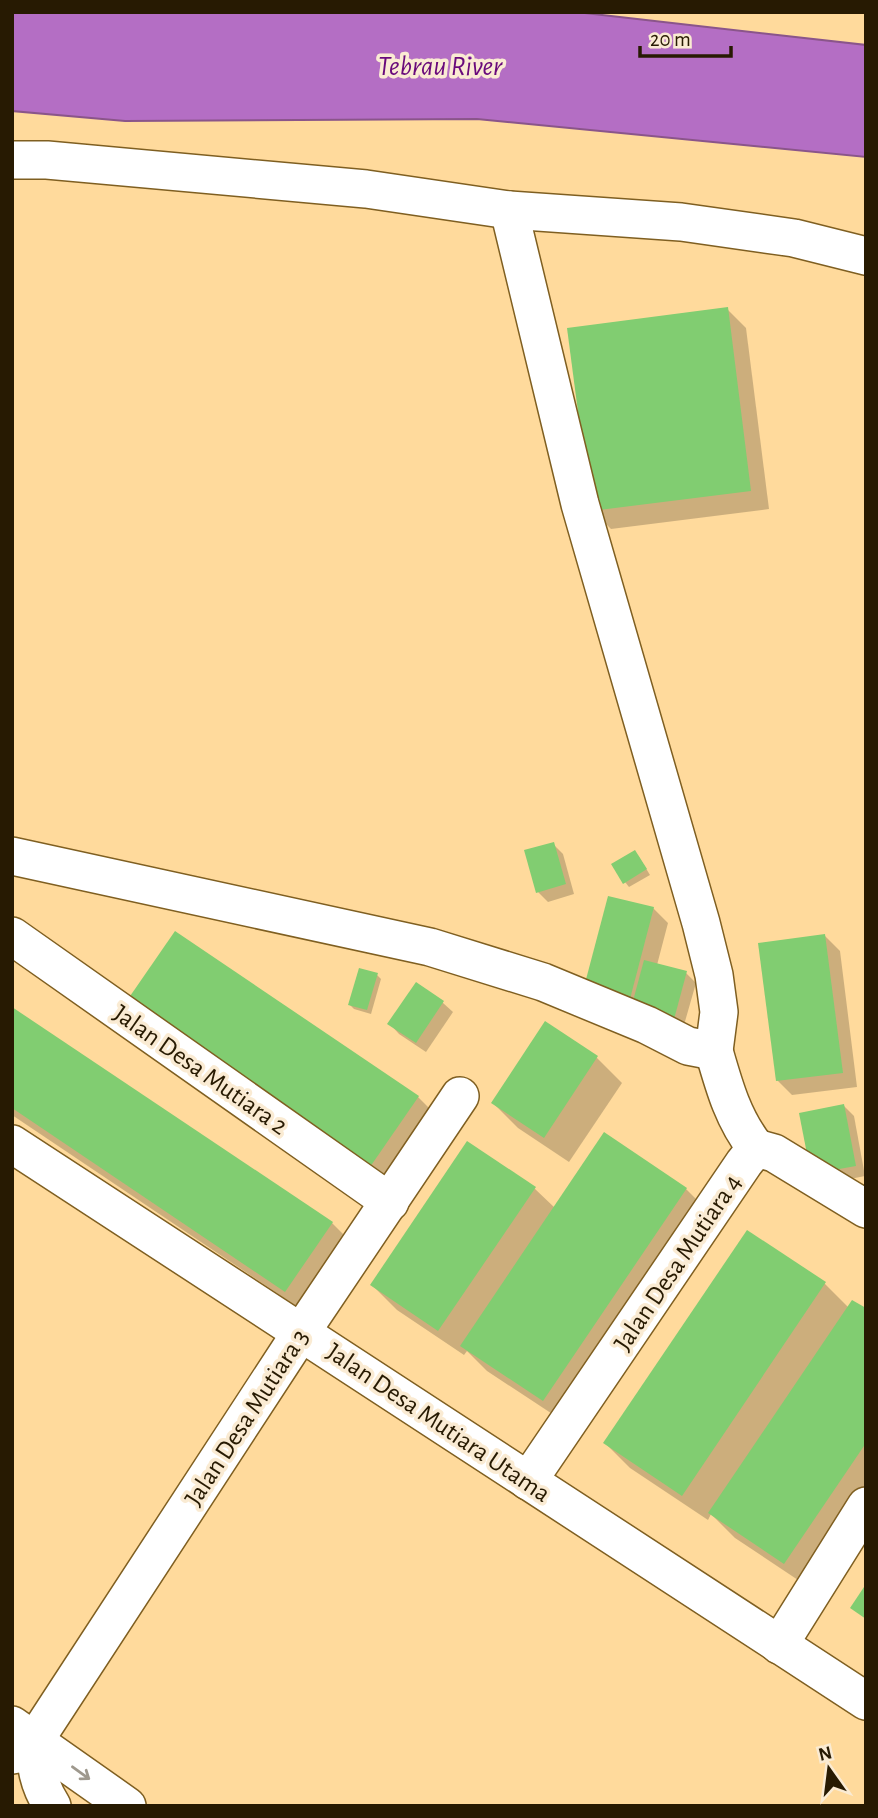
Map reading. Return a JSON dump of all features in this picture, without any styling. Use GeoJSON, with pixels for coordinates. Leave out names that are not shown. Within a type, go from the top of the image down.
{"type":"FeatureCollection","features":[{"type":"Feature","properties":{"kind":"street"},"geometry":{"type":"LineString","coordinates":[[12,160],[47,160],[366,189],[509,210],[681,222],[794,238],[866,256]]}},
{"type":"Feature","properties":{"kind":"street"},"geometry":{"type":"LineString","coordinates":[[509,210],[580,504],[701,923],[719,1012],[714,1051],[727,1098],[746,1136],[756,1148]]}},
{"type":"Feature","properties":{"kind":"street"},"geometry":{"type":"LineString","coordinates":[[12,856],[430,947],[543,982],[647,1025],[688,1046],[714,1051]]}},
{"type":"Feature","properties":{"kind":"street","name":"Jalan Desa Mutiara 2"},"geometry":{"type":"LineString","coordinates":[[12,936],[390,1202]]}},
{"type":"Feature","properties":{"kind":"street","name":"Jalan Desa Mutiara 3"},"geometry":{"type":"LineString","coordinates":[[20,1740],[302,1331],[460,1096]]}},
{"type":"Feature","properties":{"kind":"street","name":"Jalan Desa Mutiara Utama"},"geometry":{"type":"LineString","coordinates":[[12,1144],[866,1701]]}},
{"type":"Feature","properties":{"kind":"street","name":"Jalan Desa Mutiara 4"},"geometry":{"type":"LineString","coordinates":[[528,1481],[756,1148],[774,1153],[866,1209]]}},
{"type":"Feature","properties":{"kind":"street"},"geometry":{"type":"LineString","coordinates":[[779,1645],[866,1506]]}},
{"type":"Feature","properties":{"kind":"street"},"geometry":{"type":"LineString","coordinates":[[20,1740],[52,1806]]}},
{"type":"Feature","properties":{"kind":"street"},"geometry":{"type":"LineString","coordinates":[[20,1740],[127,1806]]}},
{"type":"Feature","properties":{"kind":"street"},"geometry":{"type":"LineString","coordinates":[[12,1785],[44,1806]]}},
{"type":"Feature","properties":{"kind":"water","name":"Tebrau River"},"geometry":{"type":"Polygon","coordinates":[[[12,12],[576,12],[866,45],[866,157],[477,119],[125,121],[12,111],[12,12]]]}},
{"type":"Feature","properties":{"kind":"building"},"geometry":{"type":"Polygon","coordinates":[[[728,307],[751,491],[591,511],[567,328],[728,307]]]}},
{"type":"Feature","properties":{"kind":"building"},"geometry":{"type":"Polygon","coordinates":[[[554,842],[566,884],[536,893],[524,850],[554,842]]]}},
{"type":"Feature","properties":{"kind":"building"},"geometry":{"type":"Polygon","coordinates":[[[635,850],[647,869],[623,884],[611,864],[635,850]]]}},
{"type":"Feature","properties":{"kind":"building"},"geometry":{"type":"Polygon","coordinates":[[[608,896],[654,907],[630,999],[584,987],[608,896]]]}},
{"type":"Feature","properties":{"kind":"building"},"geometry":{"type":"Polygon","coordinates":[[[175,931],[419,1096],[370,1167],[126,1002],[175,931]]]}},
{"type":"Feature","properties":{"kind":"building"},"geometry":{"type":"Polygon","coordinates":[[[825,934],[843,1073],[776,1081],[758,943],[825,934]]]}},
{"type":"Feature","properties":{"kind":"building"},"geometry":{"type":"Polygon","coordinates":[[[644,960],[687,971],[673,1023],[630,1012],[644,960]]]}},
{"type":"Feature","properties":{"kind":"building"},"geometry":{"type":"Polygon","coordinates":[[[359,968],[378,973],[367,1010],[348,1005],[359,968]]]}},
{"type":"Feature","properties":{"kind":"building"},"geometry":{"type":"Polygon","coordinates":[[[416,982],[444,1001],[416,1043],[387,1024],[416,982]]]}},
{"type":"Feature","properties":{"kind":"building"},"geometry":{"type":"Polygon","coordinates":[[[12,1007],[333,1222],[285,1292],[12,1108],[12,1007]]]}},
{"type":"Feature","properties":{"kind":"building"},"geometry":{"type":"Polygon","coordinates":[[[545,1021],[598,1056],[544,1138],[491,1103],[545,1021]]]}},
{"type":"Feature","properties":{"kind":"building"},"geometry":{"type":"Polygon","coordinates":[[[844,1104],[856,1166],[828,1171],[807,1154],[799,1113],[844,1104]]]}},
{"type":"Feature","properties":{"kind":"building"},"geometry":{"type":"Polygon","coordinates":[[[604,1132],[687,1188],[543,1401],[460,1346],[604,1132]]]}},
{"type":"Feature","properties":{"kind":"building"},"geometry":{"type":"Polygon","coordinates":[[[467,1141],[536,1187],[438,1331],[370,1285],[467,1141]]]}},
{"type":"Feature","properties":{"kind":"building"},"geometry":{"type":"Polygon","coordinates":[[[747,1230],[826,1282],[682,1496],[603,1443],[747,1230]]]}},
{"type":"Feature","properties":{"kind":"building"},"geometry":{"type":"Polygon","coordinates":[[[852,1300],[866,1308],[866,1443],[784,1564],[708,1513],[852,1300]]]}},
{"type":"Feature","properties":{"kind":"building"},"geometry":{"type":"Polygon","coordinates":[[[866,1584],[866,1619],[850,1608],[866,1584]]]}}]}
